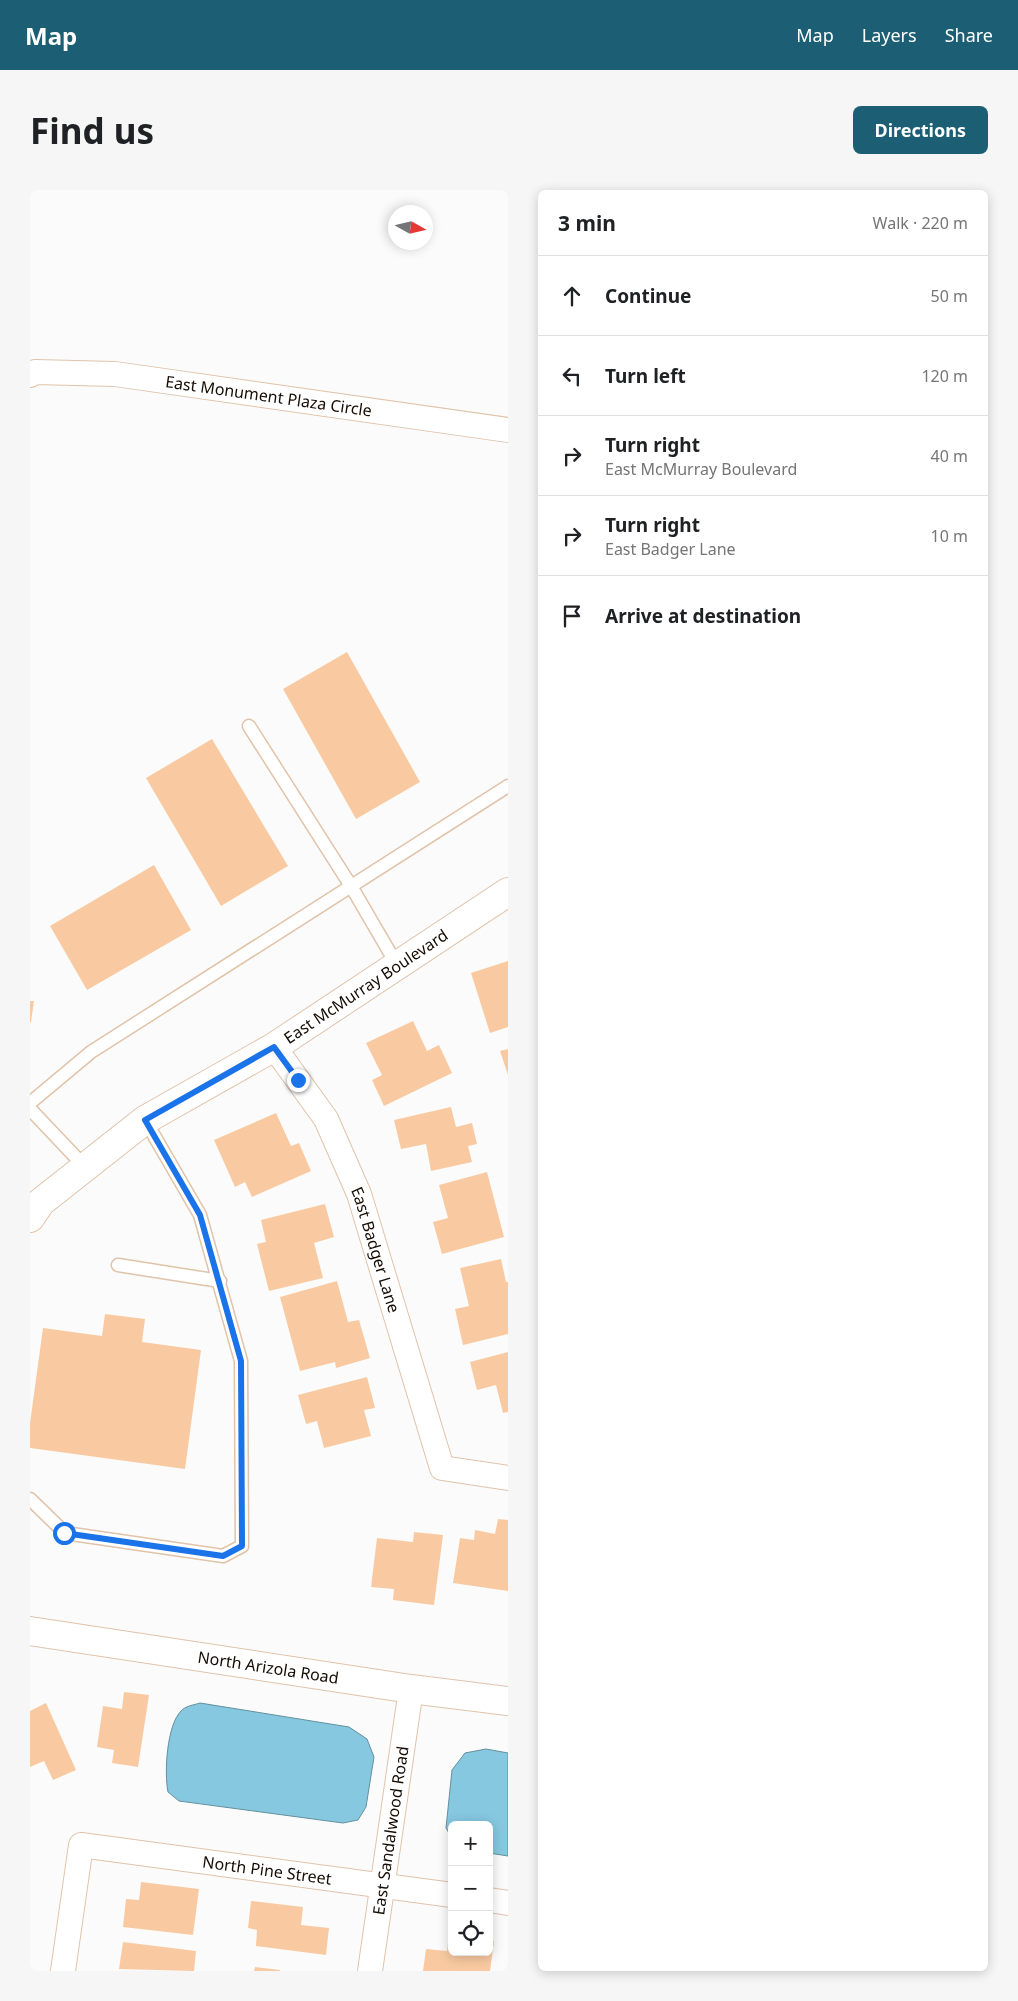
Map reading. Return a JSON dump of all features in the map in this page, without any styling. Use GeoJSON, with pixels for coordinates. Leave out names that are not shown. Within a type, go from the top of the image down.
{"type":"FeatureCollection","features":[{"type":"Feature","properties":{"kind":"street","name":"East Monument Plaza Circle"},"geometry":{"type":"LineString","coordinates":[[30,375],[35,372],[115,374],[508,430]]}},
{"type":"Feature","properties":{"kind":"street","name":"East McMurray Boulevard"},"geometry":{"type":"LineString","coordinates":[[30,1218],[41,1202],[145,1120],[274,1047],[508,892]]}},
{"type":"Feature","properties":{"kind":"street","name":"East Badger Lane"},"geometry":{"type":"LineString","coordinates":[[274,1047],[326,1119],[359,1194],[442,1468],[508,1478]]}},
{"type":"Feature","properties":{"kind":"street","name":"North Arizola Road"},"geometry":{"type":"LineString","coordinates":[[30,1632],[411,1689],[508,1701]]}},
{"type":"Feature","properties":{"kind":"street","name":"East Sandalwood Road"},"geometry":{"type":"LineString","coordinates":[[370,1971],[411,1689]]}},
{"type":"Feature","properties":{"kind":"street","name":"North Pine Street"},"geometry":{"type":"LineString","coordinates":[[63,1971],[81,1845],[448,1894]]}},
{"type":"Feature","properties":{"kind":"street"},"geometry":{"type":"LineString","coordinates":[[493,1901],[508,1903]]}},
{"type":"Feature","properties":{"kind":"lane"},"geometry":{"type":"LineString","coordinates":[[249,726],[351,886],[397,965]]}},
{"type":"Feature","properties":{"kind":"lane"},"geometry":{"type":"LineString","coordinates":[[30,1103],[91,1052],[508,786]]}},
{"type":"Feature","properties":{"kind":"lane"},"geometry":{"type":"LineString","coordinates":[[30,1109],[85,1167]]}},
{"type":"Feature","properties":{"kind":"lane"},"geometry":{"type":"LineString","coordinates":[[30,1499],[64,1533],[223,1556],[242,1546],[241,1361],[200,1215],[145,1120]]}},
{"type":"Feature","properties":{"kind":"lane"},"geometry":{"type":"LineString","coordinates":[[118,1266],[220,1281]]}},
{"type":"Feature","properties":{"kind":"water"},"geometry":{"type":"Polygon","coordinates":[[[200,1703],[349,1727],[367,1739],[374,1757],[366,1807],[358,1820],[343,1823],[179,1801],[168,1792],[166,1773],[172,1727],[183,1709],[200,1703]]]}},
{"type":"Feature","properties":{"kind":"water"},"geometry":{"type":"Polygon","coordinates":[[[486,1749],[508,1753],[508,1856],[493,1854],[493,1821],[448,1821],[448,1831],[446,1828],[452,1770],[465,1753],[486,1749]]]}},
{"type":"Feature","properties":{"kind":"building"},"geometry":{"type":"Polygon","coordinates":[[[347,652],[420,782],[356,819],[283,689],[347,652]]]}},
{"type":"Feature","properties":{"kind":"building"},"geometry":{"type":"Polygon","coordinates":[[[212,739],[288,866],[221,906],[146,778],[212,739]]]}},
{"type":"Feature","properties":{"kind":"building"},"geometry":{"type":"Polygon","coordinates":[[[154,865],[191,930],[87,990],[50,926],[154,865]]]}},
{"type":"Feature","properties":{"kind":"building"},"geometry":{"type":"Polygon","coordinates":[[[508,961],[508,1027],[490,1033],[471,973],[508,961]]]}},
{"type":"Feature","properties":{"kind":"building"},"geometry":{"type":"Polygon","coordinates":[[[30,1001],[34,1001],[31,1022],[30,1022],[30,1001]]]}},
{"type":"Feature","properties":{"kind":"building"},"geometry":{"type":"Polygon","coordinates":[[[413,1021],[427,1051],[439,1045],[452,1073],[384,1106],[372,1080],[382,1075],[366,1043],[413,1021]]]}},
{"type":"Feature","properties":{"kind":"building"},"geometry":{"type":"Polygon","coordinates":[[[508,1049],[508,1075],[500,1051],[508,1049]]]}},
{"type":"Feature","properties":{"kind":"building"},"geometry":{"type":"Polygon","coordinates":[[[451,1107],[456,1127],[472,1123],[477,1144],[468,1146],[472,1162],[431,1171],[426,1144],[401,1149],[394,1120],[451,1107]]]}},
{"type":"Feature","properties":{"kind":"building"},"geometry":{"type":"Polygon","coordinates":[[[276,1113],[291,1146],[299,1143],[311,1171],[252,1197],[245,1182],[235,1187],[214,1140],[276,1113]]]}},
{"type":"Feature","properties":{"kind":"building"},"geometry":{"type":"Polygon","coordinates":[[[487,1172],[504,1237],[442,1254],[433,1222],[448,1218],[439,1185],[487,1172]]]}},
{"type":"Feature","properties":{"kind":"building"},"geometry":{"type":"Polygon","coordinates":[[[325,1204],[334,1237],[314,1243],[323,1278],[269,1291],[257,1244],[266,1242],[261,1220],[325,1204]]]}},
{"type":"Feature","properties":{"kind":"building"},"geometry":{"type":"Polygon","coordinates":[[[501,1259],[506,1282],[508,1282],[508,1334],[463,1345],[455,1309],[469,1306],[460,1268],[501,1259]]]}},
{"type":"Feature","properties":{"kind":"building"},"geometry":{"type":"Polygon","coordinates":[[[337,1281],[348,1322],[359,1320],[370,1358],[336,1368],[335,1362],[300,1371],[280,1297],[337,1281]]]}},
{"type":"Feature","properties":{"kind":"building"},"geometry":{"type":"Polygon","coordinates":[[[105,1314],[145,1319],[142,1342],[201,1350],[185,1469],[30,1448],[30,1423],[43,1328],[102,1336],[105,1314]]]}},
{"type":"Feature","properties":{"kind":"building"},"geometry":{"type":"Polygon","coordinates":[[[508,1352],[508,1412],[503,1413],[496,1385],[477,1390],[470,1362],[508,1352]]]}},
{"type":"Feature","properties":{"kind":"building"},"geometry":{"type":"Polygon","coordinates":[[[367,1377],[375,1408],[364,1410],[371,1436],[324,1448],[317,1421],[306,1424],[298,1395],[367,1377]]]}},
{"type":"Feature","properties":{"kind":"building"},"geometry":{"type":"Polygon","coordinates":[[[498,1519],[508,1520],[508,1591],[453,1583],[460,1538],[474,1540],[475,1530],[495,1534],[498,1519]]]}},
{"type":"Feature","properties":{"kind":"building"},"geometry":{"type":"Polygon","coordinates":[[[414,1532],[443,1535],[434,1605],[393,1600],[394,1589],[371,1587],[377,1538],[413,1542],[414,1532]]]}},
{"type":"Feature","properties":{"kind":"building"},"geometry":{"type":"Polygon","coordinates":[[[124,1692],[149,1695],[138,1767],[112,1763],[114,1750],[97,1747],[103,1706],[122,1709],[124,1692]]]}},
{"type":"Feature","properties":{"kind":"building"},"geometry":{"type":"Polygon","coordinates":[[[46,1703],[76,1770],[53,1780],[44,1761],[30,1767],[30,1711],[46,1703]]]}},
{"type":"Feature","properties":{"kind":"building"},"geometry":{"type":"Polygon","coordinates":[[[141,1882],[199,1889],[193,1935],[123,1927],[126,1899],[139,1900],[141,1882]]]}},
{"type":"Feature","properties":{"kind":"building"},"geometry":{"type":"Polygon","coordinates":[[[251,1901],[303,1907],[301,1925],[329,1928],[326,1955],[256,1946],[257,1930],[248,1928],[251,1901]]]}},
{"type":"Feature","properties":{"kind":"building"},"geometry":{"type":"Polygon","coordinates":[[[123,1942],[196,1951],[194,1971],[119,1969],[123,1942]]]}},
{"type":"Feature","properties":{"kind":"building"},"geometry":{"type":"Polygon","coordinates":[[[448,1943],[448,1956],[492,1956],[490,1971],[423,1971],[426,1949],[447,1951],[448,1943]]]}},
{"type":"Feature","properties":{"kind":"building"},"geometry":{"type":"Polygon","coordinates":[[[255,1967],[280,1970],[280,1971],[254,1971],[255,1967]]]}},
{"type":"Feature","properties":{"kind":"route"},"geometry":{"type":"LineString","coordinates":[[64,1533],[223,1556],[242,1546],[241,1361],[200,1215],[145,1120],[274,1047],[298,1080]]}}]}
